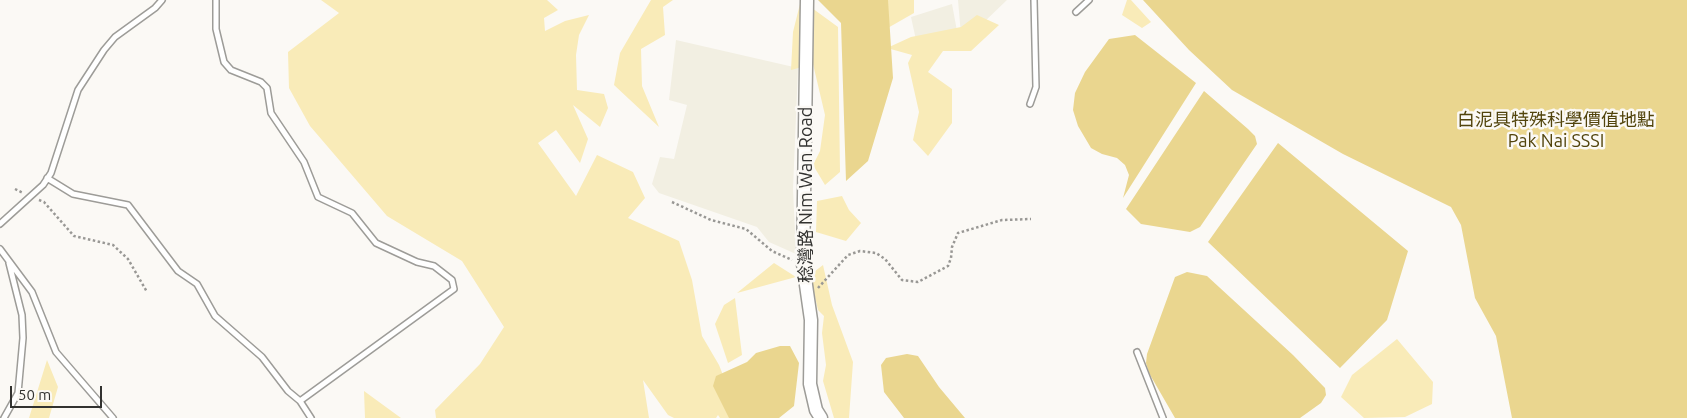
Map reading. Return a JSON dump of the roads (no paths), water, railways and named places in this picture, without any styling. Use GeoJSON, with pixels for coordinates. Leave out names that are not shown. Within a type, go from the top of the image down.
{"type":"FeatureCollection","features":[{"type":"Feature","properties":{"kind":"street","name":"稔灣路 Nim Wan Road"},"geometry":{"type":"LineString","coordinates":[[806,0],[803,264],[811,320],[810,384],[816,410],[821,418]]}},
{"type":"Feature","properties":{"kind":"lane"},"geometry":{"type":"LineString","coordinates":[[0,224],[48,178],[78,90],[91,68],[115,37],[155,8],[162,0]]}},
{"type":"Feature","properties":{"kind":"lane"},"geometry":{"type":"LineString","coordinates":[[216,0],[216,29],[224,62],[231,70],[262,82],[267,88],[271,113],[304,162],[318,197],[352,213],[376,243],[417,262],[434,266],[445,272],[452,280],[454,289],[300,401]]}},
{"type":"Feature","properties":{"kind":"lane"},"geometry":{"type":"LineString","coordinates":[[1030,104],[1036,87],[1034,0]]}},
{"type":"Feature","properties":{"kind":"lane"},"geometry":{"type":"LineString","coordinates":[[1076,12],[1089,0]]}},
{"type":"Feature","properties":{"kind":"lane"},"geometry":{"type":"LineString","coordinates":[[48,178],[73,194],[128,205],[178,272],[197,284],[215,316],[262,357],[288,391],[300,401],[311,418]]}},
{"type":"Feature","properties":{"kind":"lane"},"geometry":{"type":"LineString","coordinates":[[0,249],[32,292],[56,352],[113,418]]}},
{"type":"Feature","properties":{"kind":"lane"},"geometry":{"type":"LineString","coordinates":[[4,418],[18,394],[23,338],[22,315],[9,260]]}},
{"type":"Feature","properties":{"kind":"lane"},"geometry":{"type":"LineString","coordinates":[[1137,352],[1163,418]]}},
{"type":"Feature","properties":{"kind":"park label","name":"白泥具特殊科學價值地點 Pak Nai SSSI"},"geometry":{"type":"Point","coordinates":[1556,130]}}]}
